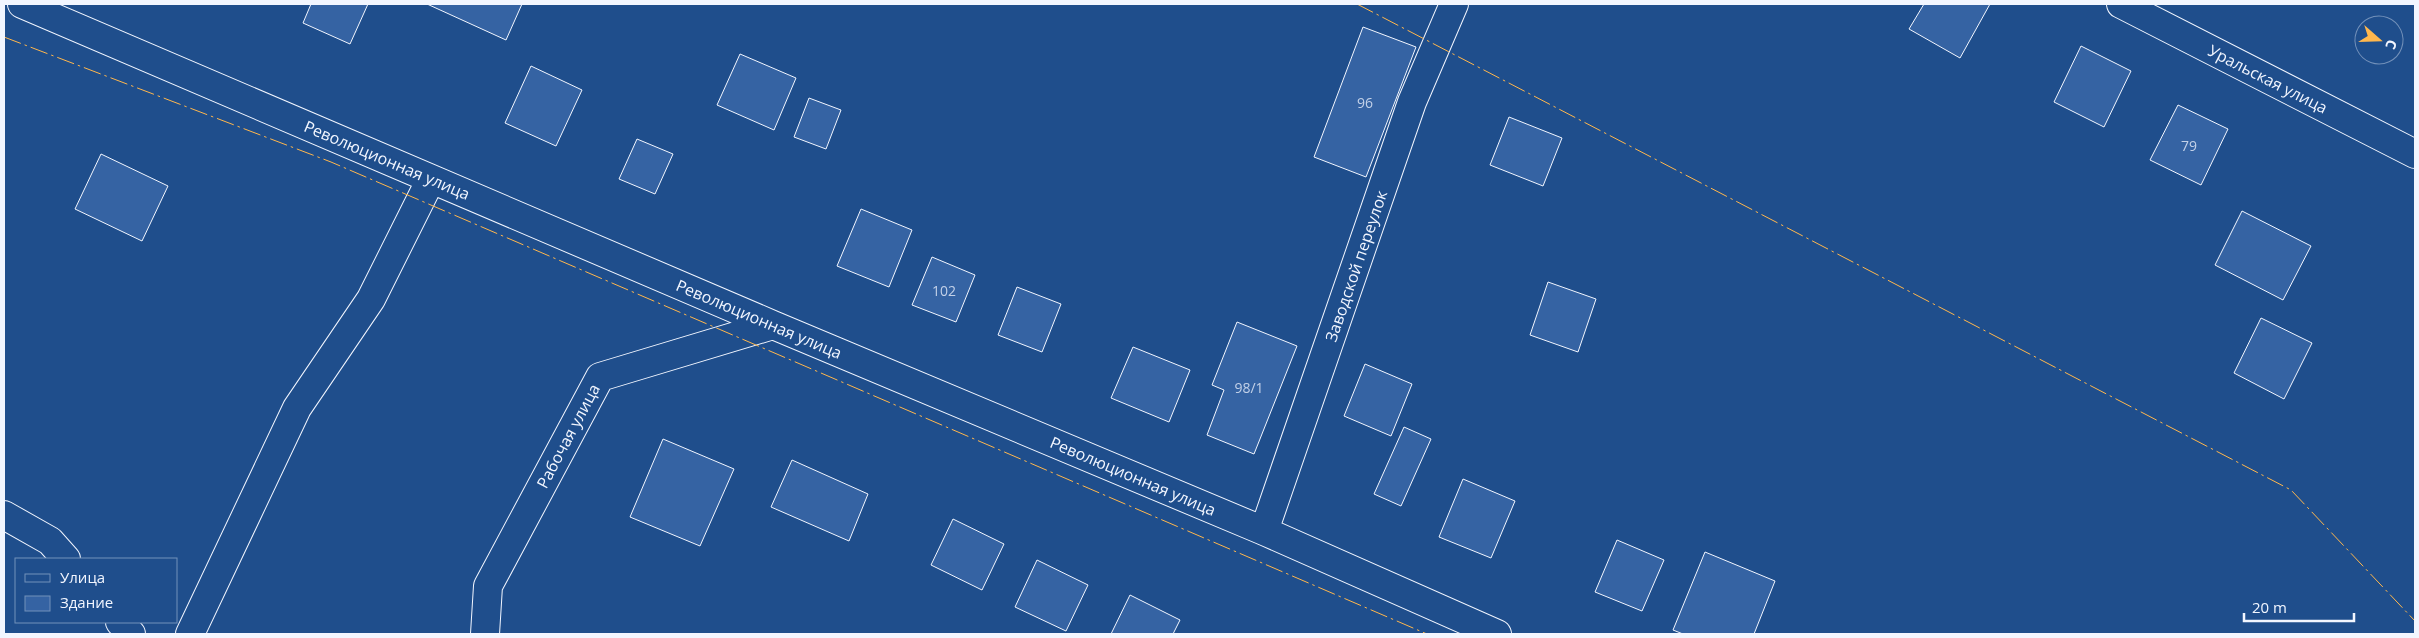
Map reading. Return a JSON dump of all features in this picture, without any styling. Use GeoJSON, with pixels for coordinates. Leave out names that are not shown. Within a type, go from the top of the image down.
{"type":"FeatureCollection","features":[{"type":"Feature","properties":{"kind":"street","name":"Революционная улица"},"geometry":{"type":"LineString","coordinates":[[22,4],[773,325],[1264,532],[1497,634]]}},
{"type":"Feature","properties":{"kind":"street","name":"Заводской переулок"},"geometry":{"type":"LineString","coordinates":[[1264,532],[1412,102],[1454,4]]}},
{"type":"Feature","properties":{"kind":"street","name":"Уральская улица"},"geometry":{"type":"LineString","coordinates":[[2121,4],[2415,154]]}},
{"type":"Feature","properties":{"kind":"street"},"geometry":{"type":"LineString","coordinates":[[190,634],[297,408],[371,299],[431,179]]}},
{"type":"Feature","properties":{"kind":"street","name":"Рабочая улица"},"geometry":{"type":"LineString","coordinates":[[486,634],[488,586],[600,377],[773,325]]}},
{"type":"Feature","properties":{"kind":"street"},"geometry":{"type":"LineString","coordinates":[[4,515],[50,541],[65,558]]}},
{"type":"Feature","properties":{"kind":"street"},"geometry":{"type":"LineString","coordinates":[[121,623],[131,634]]}},
{"type":"Feature","properties":{"kind":"building"},"geometry":{"type":"Polygon","coordinates":[[[311,4],[368,4],[350,44],[303,23],[311,4]]]}},
{"type":"Feature","properties":{"kind":"building"},"geometry":{"type":"Polygon","coordinates":[[[427,4],[522,4],[506,40],[427,4]]]}},
{"type":"Feature","properties":{"kind":"building"},"geometry":{"type":"Polygon","coordinates":[[[1924,4],[1990,4],[1960,58],[1909,29],[1924,4]]]}},
{"type":"Feature","properties":{"kind":"building"},"geometry":{"type":"Polygon","coordinates":[[[1363,27],[1416,47],[1366,177],[1314,157],[1363,27]]]}},
{"type":"Feature","properties":{"kind":"building"},"geometry":{"type":"Polygon","coordinates":[[[2081,46],[2131,71],[2104,127],[2054,102],[2081,46]]]}},
{"type":"Feature","properties":{"kind":"building"},"geometry":{"type":"Polygon","coordinates":[[[740,54],[796,78],[774,130],[717,105],[740,54]]]}},
{"type":"Feature","properties":{"kind":"building"},"geometry":{"type":"Polygon","coordinates":[[[531,66],[582,90],[556,146],[505,123],[531,66]]]}},
{"type":"Feature","properties":{"kind":"building"},"geometry":{"type":"Polygon","coordinates":[[[809,98],[841,110],[826,149],[794,137],[809,98]]]}},
{"type":"Feature","properties":{"kind":"building"},"geometry":{"type":"Polygon","coordinates":[[[2178,105],[2228,129],[2201,185],[2150,160],[2178,105]]]}},
{"type":"Feature","properties":{"kind":"building"},"geometry":{"type":"Polygon","coordinates":[[[1509,117],[1562,138],[1543,186],[1490,165],[1509,117]]]}},
{"type":"Feature","properties":{"kind":"building"},"geometry":{"type":"Polygon","coordinates":[[[637,139],[673,154],[655,194],[619,179],[637,139]]]}},
{"type":"Feature","properties":{"kind":"building"},"geometry":{"type":"Polygon","coordinates":[[[101,154],[168,186],[142,241],[75,209],[101,154]]]}},
{"type":"Feature","properties":{"kind":"building"},"geometry":{"type":"Polygon","coordinates":[[[861,209],[912,230],[889,287],[837,266],[861,209]]]}},
{"type":"Feature","properties":{"kind":"building"},"geometry":{"type":"Polygon","coordinates":[[[2242,211],[2311,246],[2283,300],[2215,265],[2242,211]]]}},
{"type":"Feature","properties":{"kind":"building"},"geometry":{"type":"Polygon","coordinates":[[[932,257],[975,275],[956,322],[912,305],[932,257]]]}},
{"type":"Feature","properties":{"kind":"building"},"geometry":{"type":"Polygon","coordinates":[[[1548,282],[1596,299],[1578,352],[1530,335],[1548,282]]]}},
{"type":"Feature","properties":{"kind":"building"},"geometry":{"type":"Polygon","coordinates":[[[1017,287],[1061,304],[1042,352],[998,335],[1017,287]]]}},
{"type":"Feature","properties":{"kind":"building"},"geometry":{"type":"Polygon","coordinates":[[[2261,318],[2312,343],[2284,399],[2234,373],[2261,318]]]}},
{"type":"Feature","properties":{"kind":"building"},"geometry":{"type":"Polygon","coordinates":[[[1237,322],[1297,346],[1254,454],[1207,435],[1224,390],[1212,385],[1237,322]]]}},
{"type":"Feature","properties":{"kind":"building"},"geometry":{"type":"Polygon","coordinates":[[[1133,347],[1190,370],[1169,422],[1111,398],[1133,347]]]}},
{"type":"Feature","properties":{"kind":"building"},"geometry":{"type":"Polygon","coordinates":[[[1365,364],[1412,384],[1391,436],[1344,416],[1365,364]]]}},
{"type":"Feature","properties":{"kind":"building"},"geometry":{"type":"Polygon","coordinates":[[[1404,427],[1431,439],[1401,506],[1374,494],[1404,427]]]}},
{"type":"Feature","properties":{"kind":"building"},"geometry":{"type":"Polygon","coordinates":[[[663,439],[734,469],[700,546],[630,517],[663,439]]]}},
{"type":"Feature","properties":{"kind":"building"},"geometry":{"type":"Polygon","coordinates":[[[792,460],[868,494],[849,541],[771,507],[792,460]]]}},
{"type":"Feature","properties":{"kind":"building"},"geometry":{"type":"Polygon","coordinates":[[[1463,479],[1515,501],[1491,558],[1439,537],[1463,479]]]}},
{"type":"Feature","properties":{"kind":"building"},"geometry":{"type":"Polygon","coordinates":[[[953,519],[1004,544],[982,590],[931,565],[953,519]]]}},
{"type":"Feature","properties":{"kind":"building"},"geometry":{"type":"Polygon","coordinates":[[[1617,540],[1664,560],[1642,611],[1595,592],[1617,540]]]}},
{"type":"Feature","properties":{"kind":"building"},"geometry":{"type":"Polygon","coordinates":[[[1705,552],[1775,581],[1754,634],[1683,634],[1673,630],[1705,552]]]}},
{"type":"Feature","properties":{"kind":"building"},"geometry":{"type":"Polygon","coordinates":[[[1037,560],[1088,585],[1066,631],[1015,607],[1037,560]]]}},
{"type":"Feature","properties":{"kind":"building"},"geometry":{"type":"Polygon","coordinates":[[[1130,595],[1180,620],[1173,634],[1111,634],[1130,595]]]}},
{"type":"Feature","properties":{"kind":"power"},"geometry":{"type":"LineString","coordinates":[[1357,4],[2291,490],[2415,621]]}},
{"type":"Feature","properties":{"kind":"power"},"geometry":{"type":"LineString","coordinates":[[4,37],[331,162],[1427,634]]}}]}
